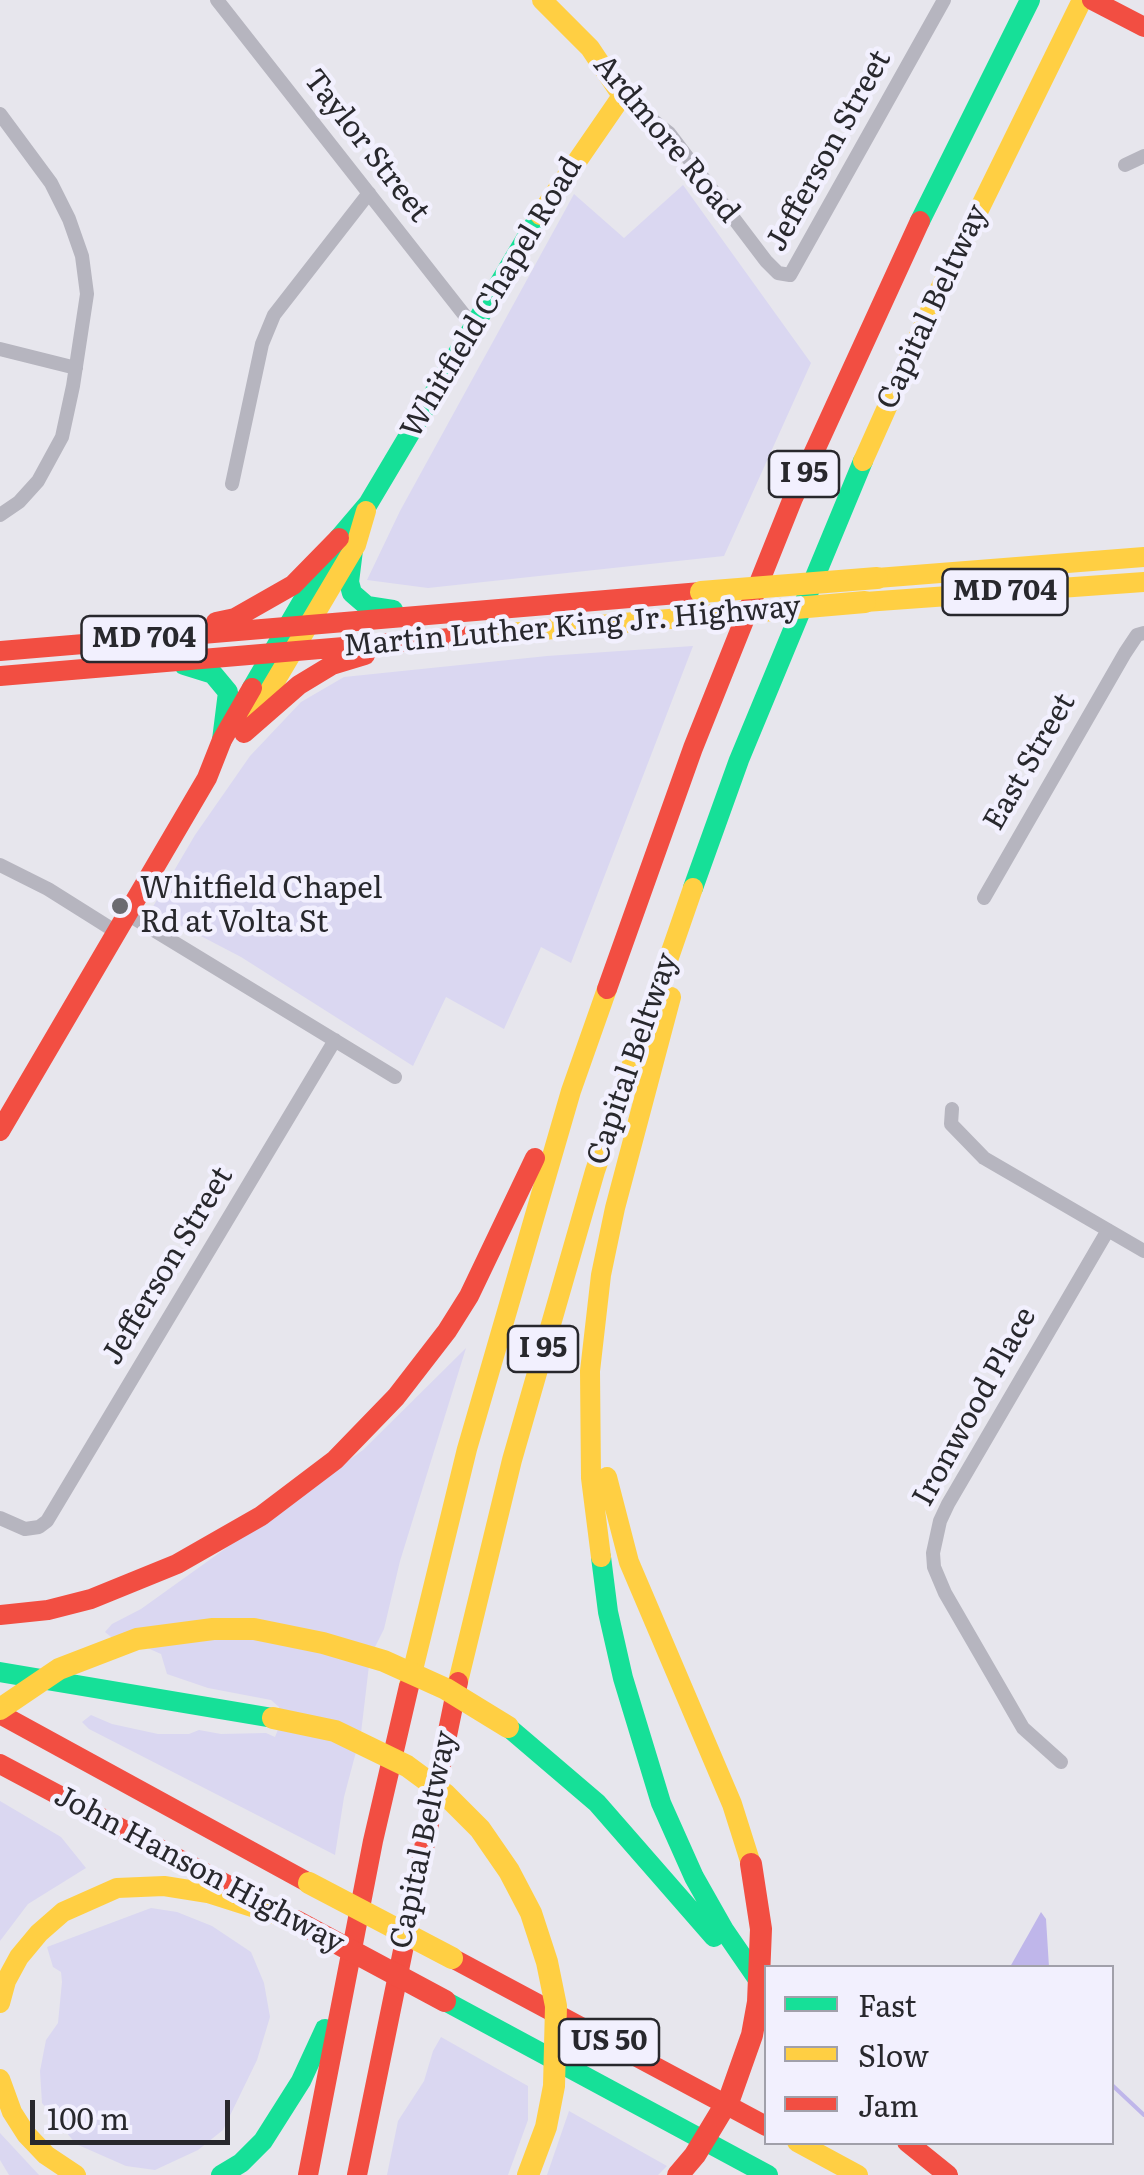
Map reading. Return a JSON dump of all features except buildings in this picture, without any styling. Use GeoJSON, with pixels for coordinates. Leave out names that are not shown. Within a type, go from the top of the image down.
{"type":"FeatureCollection","features":[{"type":"Feature","properties":{"kind":"main road","name":"Ardmore Road"},"geometry":{"type":"LineString","coordinates":[[542,0],[590,48],[622,96]]}},
{"type":"Feature","properties":{"kind":"main road","name":"Capital Beltway"},"geometry":{"type":"LineString","coordinates":[[308,2175],[388,1774],[442,1544],[571,1090],[686,764],[794,498],[893,276],[1030,0]]}},
{"type":"Feature","properties":{"kind":"main road","name":"Capital Beltway"},"geometry":{"type":"LineString","coordinates":[[358,2175],[465,1649],[512,1460],[595,1171],[694,879],[793,624],[904,368],[1082,0]]}},
{"type":"Feature","properties":{"kind":"main road"},"geometry":{"type":"LineString","coordinates":[[1092,0],[1136,23]]}},
{"type":"Feature","properties":{"kind":"main road","name":"Whitfield Chapel Road"},"geometry":{"type":"LineString","coordinates":[[0,1131],[473,326],[544,208],[622,96]]}},
{"type":"Feature","properties":{"kind":"main road"},"geometry":{"type":"LineString","coordinates":[[346,544],[349,582],[357,600],[376,609],[431,614]]}},
{"type":"Feature","properties":{"kind":"main road"},"geometry":{"type":"LineString","coordinates":[[152,638],[234,618],[256,608],[346,544]]}},
{"type":"Feature","properties":{"kind":"main road","name":"Martin Luther King Jr. Highway"},"geometry":{"type":"LineString","coordinates":[[0,651],[1144,557]]}},
{"type":"Feature","properties":{"kind":"main road","name":"Martin Luther King Jr. Highway"},"geometry":{"type":"LineString","coordinates":[[0,676],[1144,582]]}},
{"type":"Feature","properties":{"kind":"main road"},"geometry":{"type":"LineString","coordinates":[[233,737],[299,685],[332,665],[430,640]]}},
{"type":"Feature","properties":{"kind":"main road"},"geometry":{"type":"LineString","coordinates":[[170,662],[200,668],[221,681],[229,703],[233,737]]}},
{"type":"Feature","properties":{"kind":"main road"},"geometry":{"type":"LineString","coordinates":[[739,760],[632,1140],[602,1276],[590,1371],[591,1478],[608,1612],[622,1678],[661,1803],[694,1877],[764,1988]]}},
{"type":"Feature","properties":{"kind":"main road"},"geometry":{"type":"LineString","coordinates":[[0,1614],[48,1610],[91,1599],[177,1564],[261,1516],[335,1460],[396,1397],[448,1331],[470,1296],[571,1090]]}},
{"type":"Feature","properties":{"kind":"main road"},"geometry":{"type":"LineString","coordinates":[[602,1276],[600,1420],[616,1520],[648,1612],[732,1804],[751,1864],[762,1929],[752,2035],[730,2097],[705,2140],[678,2175]]}},
{"type":"Feature","properties":{"kind":"main road"},"geometry":{"type":"LineString","coordinates":[[0,1712],[59,1669],[137,1639],[213,1629],[254,1630],[322,1642],[384,1661],[446,1689],[508,1727],[597,1803],[764,1997]]}},
{"type":"Feature","properties":{"kind":"main road"},"geometry":{"type":"LineString","coordinates":[[0,1672],[334,1732],[407,1766],[444,1794],[480,1830],[509,1871],[531,1913],[547,1962],[556,2006],[554,2086],[546,2126],[528,2175]]}},
{"type":"Feature","properties":{"kind":"main road","name":"John Hanson Highway"},"geometry":{"type":"LineString","coordinates":[[0,1712],[309,1883],[764,2125]]}},
{"type":"Feature","properties":{"kind":"main road","name":"John Hanson Highway"},"geometry":{"type":"LineString","coordinates":[[0,1764],[768,2175]]}},
{"type":"Feature","properties":{"kind":"main road"},"geometry":{"type":"LineString","coordinates":[[0,2003],[6,1981],[39,1933],[63,1912],[117,1888],[164,1886],[208,1893],[296,1922]]}},
{"type":"Feature","properties":{"kind":"main road"},"geometry":{"type":"LineString","coordinates":[[222,2175],[263,2141],[294,2093],[317,2050],[350,1961]]}},
{"type":"Feature","properties":{"kind":"main road"},"geometry":{"type":"LineString","coordinates":[[0,2079],[12,2112],[26,2134],[46,2155],[76,2175]]}},
{"type":"Feature","properties":{"kind":"main road"},"geometry":{"type":"LineString","coordinates":[[803,2145],[858,2175]]}},
{"type":"Feature","properties":{"kind":"main road"},"geometry":{"type":"LineString","coordinates":[[911,2145],[948,2175]]}},
{"type":"Feature","properties":{"kind":"street","name":"Taylor Street"},"geometry":{"type":"LineString","coordinates":[[217,0],[473,326]]}},
{"type":"Feature","properties":{"kind":"street","name":"Jefferson Street"},"geometry":{"type":"LineString","coordinates":[[790,275],[944,0]]}},
{"type":"Feature","properties":{"kind":"street","name":"Ardmore Road"},"geometry":{"type":"LineString","coordinates":[[622,96],[668,133],[766,261],[778,273],[790,275]]}},
{"type":"Feature","properties":{"kind":"street"},"geometry":{"type":"LineString","coordinates":[[0,114],[51,183],[77,238],[87,294],[69,410],[54,454],[27,494],[0,515]]}},
{"type":"Feature","properties":{"kind":"street"},"geometry":{"type":"LineString","coordinates":[[1125,165],[1144,156]]}},
{"type":"Feature","properties":{"kind":"street"},"geometry":{"type":"LineString","coordinates":[[232,484],[262,344],[274,316],[369,193]]}},
{"type":"Feature","properties":{"kind":"street"},"geometry":{"type":"LineString","coordinates":[[0,349],[76,368]]}},
{"type":"Feature","properties":{"kind":"street","name":"East Street"},"geometry":{"type":"LineString","coordinates":[[984,898],[1125,653],[1137,635],[1144,633]]}},
{"type":"Feature","properties":{"kind":"street"},"geometry":{"type":"LineString","coordinates":[[0,865],[123,924],[395,1077]]}},
{"type":"Feature","properties":{"kind":"street","name":"Jefferson Street"},"geometry":{"type":"LineString","coordinates":[[0,1518],[25,1529],[47,1521],[335,1040]]}},
{"type":"Feature","properties":{"kind":"street"},"geometry":{"type":"LineString","coordinates":[[952,1109],[951,1124],[974,1150],[1144,1251]]}},
{"type":"Feature","properties":{"kind":"street","name":"Ironwood Place"},"geometry":{"type":"LineString","coordinates":[[1061,1762],[1022,1728],[944,1593],[933,1554],[948,1504],[1108,1230]]}},
{"type":"Feature","properties":{"kind":"shaded area"},"geometry":{"type":"Polygon","coordinates":[[[683,185],[811,363],[724,556],[428,588],[367,580],[400,511],[574,194],[624,238],[683,185]]]}},
{"type":"Feature","properties":{"kind":"shaded area"},"geometry":{"type":"Polygon","coordinates":[[[693,646],[571,963],[541,947],[504,1029],[446,997],[413,1066],[241,957],[151,910],[195,835],[250,756],[301,702],[344,677],[693,646]]]}},
{"type":"Feature","properties":{"kind":"shaded area"},"geometry":{"type":"Polygon","coordinates":[[[466,1348],[400,1561],[384,1629],[370,1657],[361,1733],[344,1797],[335,1855],[82,1722],[91,1715],[158,1734],[189,1734],[199,1730],[221,1734],[266,1733],[275,1737],[279,1707],[271,1700],[208,1688],[167,1674],[161,1654],[143,1646],[121,1645],[105,1632],[363,1450],[466,1348]]]}},
{"type":"Feature","properties":{"kind":"shaded area"},"geometry":{"type":"Polygon","coordinates":[[[0,1801],[61,1837],[86,1868],[28,1904],[0,1941],[0,1801]]]}},
{"type":"Feature","properties":{"kind":"shaded area"},"geometry":{"type":"Polygon","coordinates":[[[151,1908],[177,1912],[212,1926],[251,1952],[264,1983],[270,2017],[257,2060],[223,2130],[198,2150],[155,2170],[126,2166],[76,2144],[42,2103],[40,2071],[46,2040],[58,2023],[62,1982],[61,1972],[53,1967],[47,1947],[151,1908]]]}},
{"type":"Feature","properties":{"kind":"shaded area"},"geometry":{"type":"Polygon","coordinates":[[[1041,1912],[1046,1919],[1049,1965],[1011,1965],[1041,1912]]]}},
{"type":"Feature","properties":{"kind":"shaded area"},"geometry":{"type":"Polygon","coordinates":[[[441,2037],[528,2086],[528,2120],[508,2175],[387,2175],[398,2121],[424,2081],[441,2037]]]}},
{"type":"Feature","properties":{"kind":"shaded area"},"geometry":{"type":"Polygon","coordinates":[[[569,2111],[667,2166],[658,2175],[547,2175],[569,2111]]]}},
{"type":"Feature","properties":{"kind":"shaded area"},"geometry":{"type":"Polygon","coordinates":[[[0,2133],[39,2175],[9,2175],[0,2160],[0,2133]]]}},
{"type":"Feature","properties":{"kind":"waterway"},"geometry":{"type":"LineString","coordinates":[[1114,2087],[1144,2115]]}},
{"type":"Feature","properties":{"kind":"traffic: fast"},"geometry":{"type":"LineString","coordinates":[[920,221],[1030,0]]}},
{"type":"Feature","properties":{"kind":"traffic: fast"},"geometry":{"type":"LineString","coordinates":[[252,688],[339,538],[368,504],[540,215]]}},
{"type":"Feature","properties":{"kind":"traffic: fast"},"geometry":{"type":"LineString","coordinates":[[693,888],[739,760],[863,461]]}},
{"type":"Feature","properties":{"kind":"traffic: fast"},"geometry":{"type":"LineString","coordinates":[[353,550],[349,582],[352,593],[367,606],[393,610]]}},
{"type":"Feature","properties":{"kind":"traffic: fast"},"geometry":{"type":"LineString","coordinates":[[184,665],[213,674],[228,692],[222,740]]}},
{"type":"Feature","properties":{"kind":"traffic: fast"},"geometry":{"type":"LineString","coordinates":[[601,1557],[623,1678],[661,1803],[694,1877],[764,1988]]}},
{"type":"Feature","properties":{"kind":"traffic: fast"},"geometry":{"type":"LineString","coordinates":[[0,1672],[273,1718]]}},
{"type":"Feature","properties":{"kind":"traffic: fast"},"geometry":{"type":"LineString","coordinates":[[508,1727],[597,1803],[714,1937]]}},
{"type":"Feature","properties":{"kind":"traffic: fast"},"geometry":{"type":"LineString","coordinates":[[445,2001],[768,2175]]}},
{"type":"Feature","properties":{"kind":"traffic: fast"},"geometry":{"type":"LineString","coordinates":[[221,2175],[241,2163],[263,2141],[301,2081],[325,2029]]}},
{"type":"Feature","properties":{"kind":"traffic: slow"},"geometry":{"type":"LineString","coordinates":[[540,215],[622,96],[590,48],[542,0]]}},
{"type":"Feature","properties":{"kind":"traffic: slow"},"geometry":{"type":"LineString","coordinates":[[863,461],[939,291],[1082,0]]}},
{"type":"Feature","properties":{"kind":"traffic: slow"},"geometry":{"type":"LineString","coordinates":[[251,722],[356,545],[366,511]]}},
{"type":"Feature","properties":{"kind":"traffic: slow"},"geometry":{"type":"LineString","coordinates":[[877,578],[1144,557]]}},
{"type":"Feature","properties":{"kind":"traffic: slow"},"geometry":{"type":"LineString","coordinates":[[701,592],[877,578]]}},
{"type":"Feature","properties":{"kind":"traffic: slow"},"geometry":{"type":"LineString","coordinates":[[865,602],[1144,582]]}},
{"type":"Feature","properties":{"kind":"traffic: slow"},"geometry":{"type":"LineString","coordinates":[[692,617],[865,602]]}},
{"type":"Feature","properties":{"kind":"traffic: slow"},"geometry":{"type":"LineString","coordinates":[[486,635],[692,617]]}},
{"type":"Feature","properties":{"kind":"traffic: slow"},"geometry":{"type":"LineString","coordinates":[[458,1682],[512,1460],[595,1171],[693,888]]}},
{"type":"Feature","properties":{"kind":"traffic: slow"},"geometry":{"type":"LineString","coordinates":[[409,1686],[467,1449],[571,1091],[607,989]]}},
{"type":"Feature","properties":{"kind":"traffic: slow"},"geometry":{"type":"LineString","coordinates":[[601,1557],[591,1478],[590,1371],[601,1275],[671,997]]}},
{"type":"Feature","properties":{"kind":"traffic: slow"},"geometry":{"type":"LineString","coordinates":[[607,1477],[629,1562],[732,1804],[751,1864]]}},
{"type":"Feature","properties":{"kind":"traffic: slow"},"geometry":{"type":"LineString","coordinates":[[0,1709],[59,1669],[137,1639],[213,1629],[254,1629],[384,1661],[446,1689],[508,1727]]}},
{"type":"Feature","properties":{"kind":"traffic: slow"},"geometry":{"type":"LineString","coordinates":[[273,1718],[335,1731],[407,1766],[445,1794],[480,1829],[509,1871],[531,1913],[556,2006],[554,2086],[546,2127],[528,2175]]}},
{"type":"Feature","properties":{"kind":"traffic: slow"},"geometry":{"type":"LineString","coordinates":[[309,1883],[452,1958]]}},
{"type":"Feature","properties":{"kind":"traffic: slow"},"geometry":{"type":"LineString","coordinates":[[0,2003],[19,1957],[39,1933],[63,1912],[117,1888],[164,1886],[208,1893],[296,1921]]}},
{"type":"Feature","properties":{"kind":"traffic: slow"},"geometry":{"type":"LineString","coordinates":[[0,2079],[12,2112],[26,2134],[46,2155],[76,2175]]}},
{"type":"Feature","properties":{"kind":"traffic: slow"},"geometry":{"type":"LineString","coordinates":[[803,2145],[858,2175]]}},
{"type":"Feature","properties":{"kind":"traffic: jam"},"geometry":{"type":"LineString","coordinates":[[1092,0],[1144,27]]}},
{"type":"Feature","properties":{"kind":"traffic: jam"},"geometry":{"type":"LineString","coordinates":[[607,989],[693,748],[793,498],[920,221]]}},
{"type":"Feature","properties":{"kind":"traffic: jam"},"geometry":{"type":"LineString","coordinates":[[216,622],[235,618],[293,585],[339,538]]}},
{"type":"Feature","properties":{"kind":"traffic: jam"},"geometry":{"type":"LineString","coordinates":[[0,651],[701,592]]}},
{"type":"Feature","properties":{"kind":"traffic: jam"},"geometry":{"type":"LineString","coordinates":[[0,676],[486,635]]}},
{"type":"Feature","properties":{"kind":"traffic: jam"},"geometry":{"type":"LineString","coordinates":[[244,733],[299,685],[332,665],[365,655]]}},
{"type":"Feature","properties":{"kind":"traffic: jam"},"geometry":{"type":"LineString","coordinates":[[0,1131],[207,778],[222,740],[252,688]]}},
{"type":"Feature","properties":{"kind":"traffic: jam"},"geometry":{"type":"LineString","coordinates":[[0,1615],[48,1610],[91,1599],[177,1564],[261,1516],[335,1460],[396,1397],[447,1331],[469,1296],[535,1158]]}},
{"type":"Feature","properties":{"kind":"traffic: jam"},"geometry":{"type":"LineString","coordinates":[[357,2175],[458,1682]]}},
{"type":"Feature","properties":{"kind":"traffic: jam"},"geometry":{"type":"LineString","coordinates":[[308,2175],[373,1841],[409,1686]]}},
{"type":"Feature","properties":{"kind":"traffic: jam"},"geometry":{"type":"LineString","coordinates":[[0,1714],[309,1883]]}},
{"type":"Feature","properties":{"kind":"traffic: jam"},"geometry":{"type":"LineString","coordinates":[[0,1764],[237,1890]]}},
{"type":"Feature","properties":{"kind":"traffic: jam"},"geometry":{"type":"LineString","coordinates":[[678,2175],[695,2155],[730,2097],[752,2035],[758,2002],[761,1929],[751,1864]]}},
{"type":"Feature","properties":{"kind":"traffic: jam"},"geometry":{"type":"LineString","coordinates":[[296,1921],[445,2001]]}},
{"type":"Feature","properties":{"kind":"traffic: jam"},"geometry":{"type":"LineString","coordinates":[[452,1958],[764,2125]]}},
{"type":"Feature","properties":{"kind":"traffic: jam"},"geometry":{"type":"LineString","coordinates":[[911,2145],[948,2175]]}},
{"type":"Feature","properties":{"kind":"place","name":"Whitfield Chapel Rd at Volta St"},"geometry":{"type":"Point","coordinates":[120,906]}}]}
